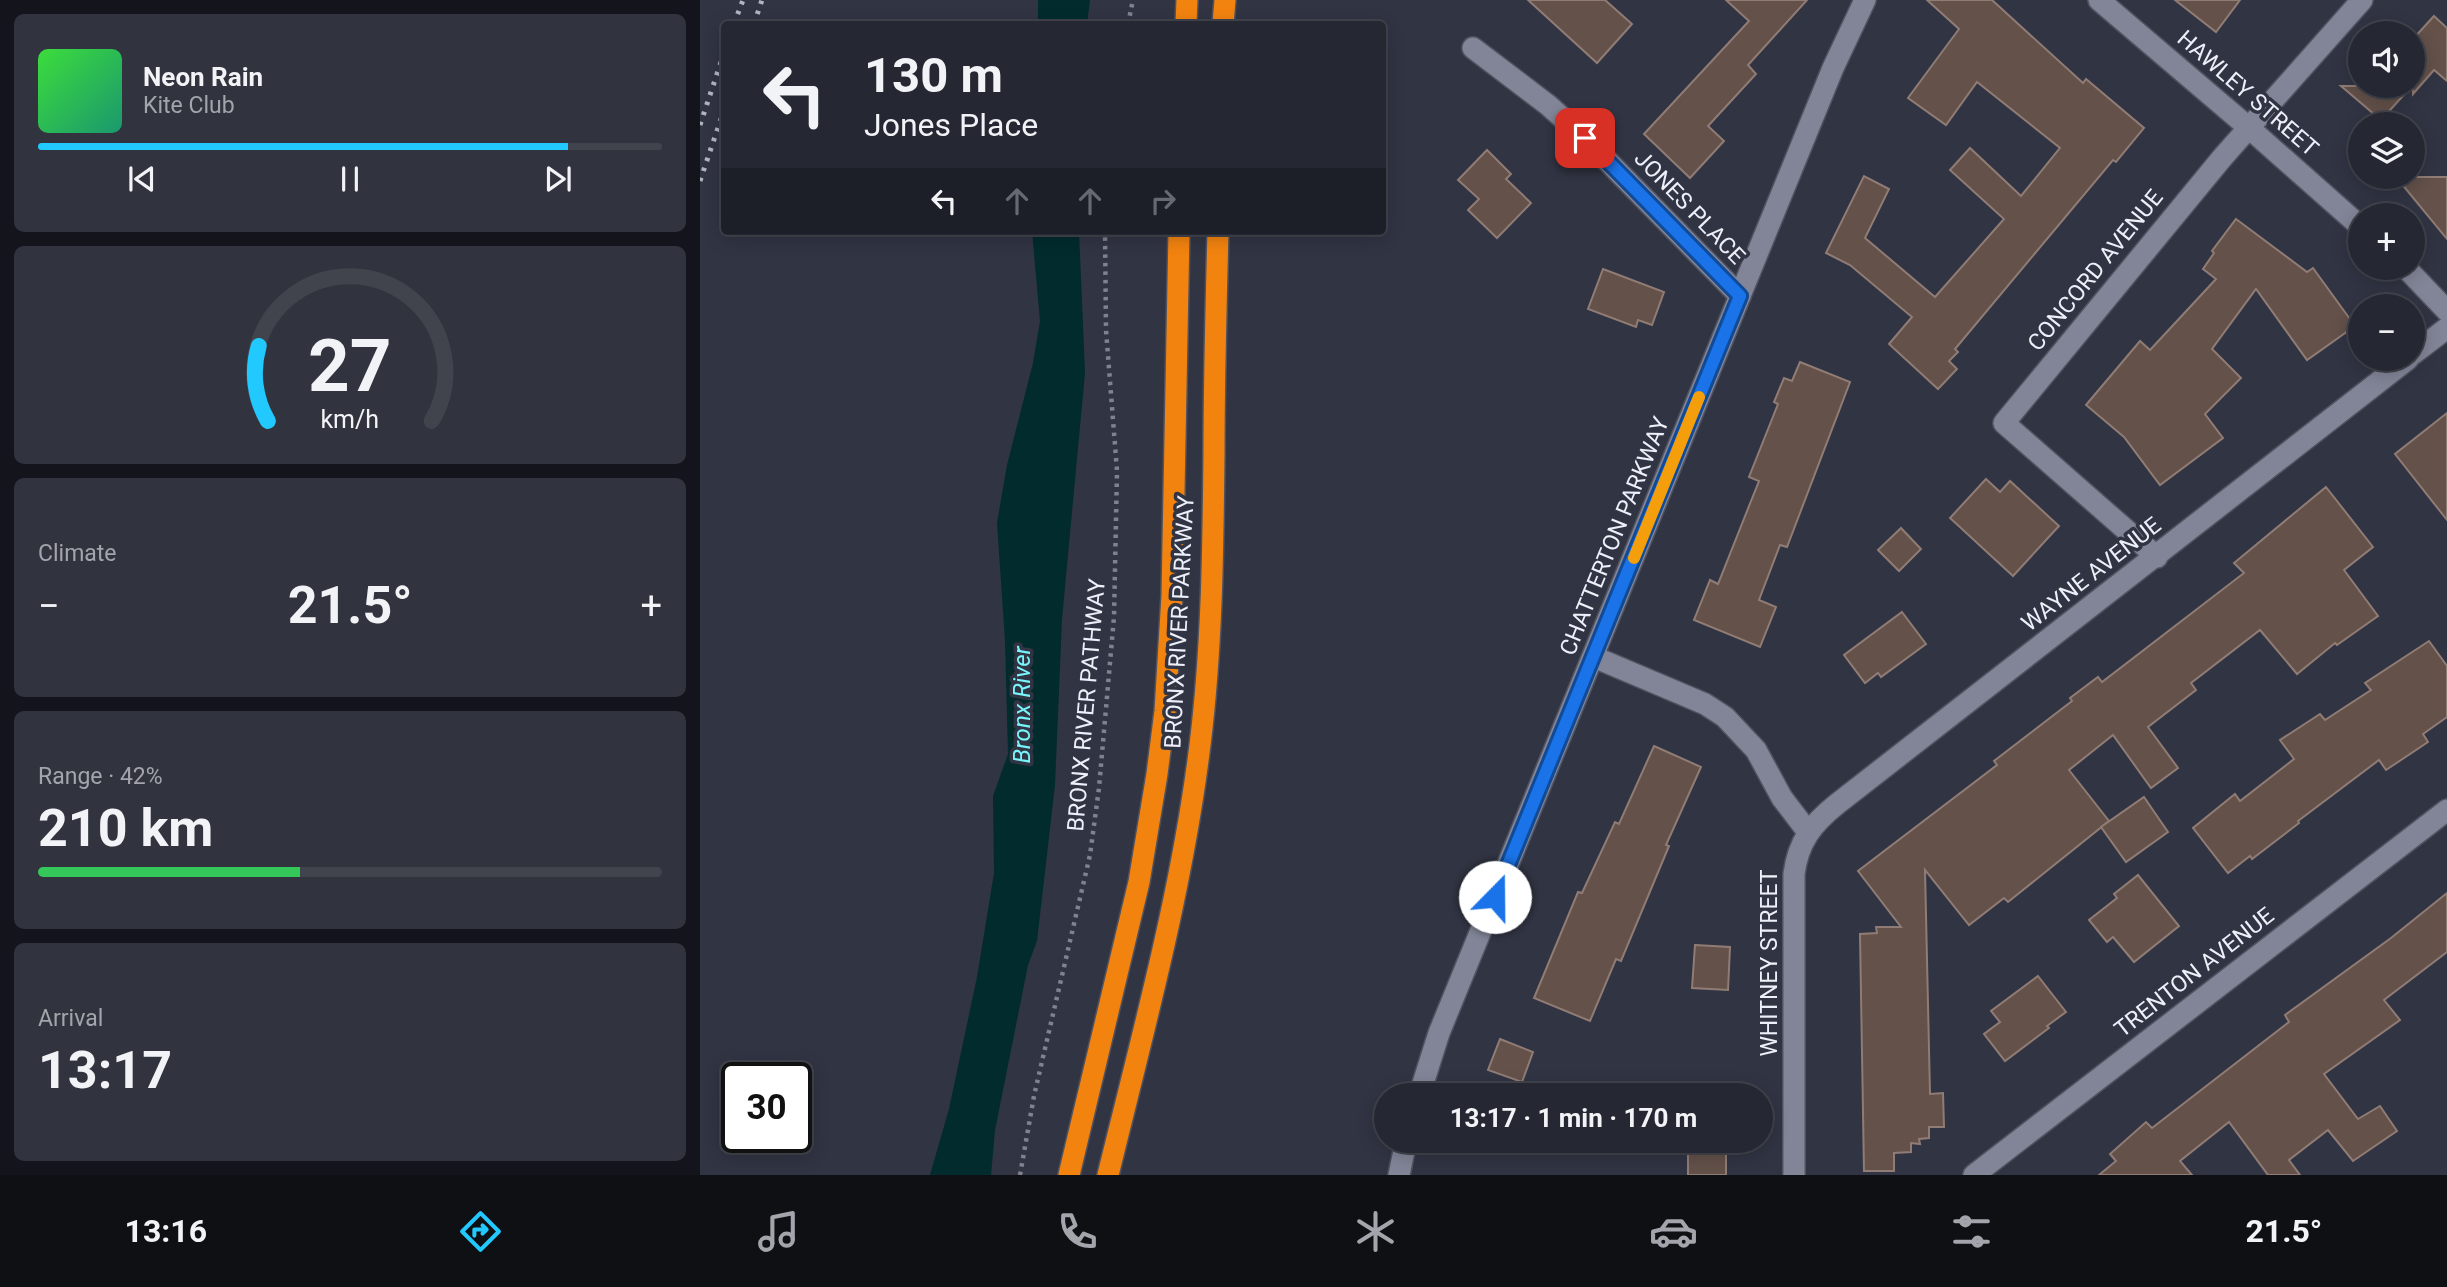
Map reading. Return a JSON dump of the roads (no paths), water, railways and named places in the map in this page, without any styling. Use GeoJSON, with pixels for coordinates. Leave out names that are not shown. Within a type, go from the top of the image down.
{"type":"FeatureCollection","features":[{"type":"Feature","properties":{"kind":"highway"},"geometry":{"type":"LineString","coordinates":[[1186,21],[1187,0]]}},
{"type":"Feature","properties":{"kind":"highway"},"geometry":{"type":"LineString","coordinates":[[1223,21],[1225,0]]}},
{"type":"Feature","properties":{"kind":"highway","name":"BRONX RIVER PARKWAY"},"geometry":{"type":"LineString","coordinates":[[1069,1175],[1134,905],[1165,711],[1174,539],[1179,235]]}},
{"type":"Feature","properties":{"kind":"highway","name":"BRONX RIVER PARKWAY"},"geometry":{"type":"LineString","coordinates":[[1108,1175],[1168,932],[1200,745],[1207,684],[1211,597],[1218,235]]}},
{"type":"Feature","properties":{"kind":"street","name":"CHATTERTON PARKWAY"},"geometry":{"type":"LineString","coordinates":[[1423,1083],[1439,1033],[1833,68],[1865,0]]}},
{"type":"Feature","properties":{"kind":"street","name":"HAWLEY STREET"},"geometry":{"type":"LineString","coordinates":[[2099,0],[2348,215]]}},
{"type":"Feature","properties":{"kind":"street","name":"CONCORD AVENUE"},"geometry":{"type":"LineString","coordinates":[[2157,557],[2004,423],[2248,127],[2362,0]]}},
{"type":"Feature","properties":{"kind":"street","name":"JONES PLACE"},"geometry":{"type":"LineString","coordinates":[[1473,48],[1548,105],[1585,138],[1740,296]]}},
{"type":"Feature","properties":{"kind":"street"},"geometry":{"type":"LineString","coordinates":[[2417,280],[2447,312]]}},
{"type":"Feature","properties":{"kind":"street"},"geometry":{"type":"LineString","coordinates":[[2425,345],[2447,328]]}},
{"type":"Feature","properties":{"kind":"street","name":"WAYNE AVENUE"},"geometry":{"type":"LineString","coordinates":[[1808,832],[1823,815],[2393,371]]}},
{"type":"Feature","properties":{"kind":"street"},"geometry":{"type":"LineString","coordinates":[[1594,657],[1706,704],[1725,717],[1756,750],[1782,798],[1808,832]]}},
{"type":"Feature","properties":{"kind":"street","name":"TRENTON AVENUE"},"geometry":{"type":"LineString","coordinates":[[1974,1175],[2447,810]]}},
{"type":"Feature","properties":{"kind":"street","name":"WHITNEY STREET"},"geometry":{"type":"LineString","coordinates":[[1794,1175],[1794,874],[1796,853],[1808,832]]}},
{"type":"Feature","properties":{"kind":"street"},"geometry":{"type":"LineString","coordinates":[[1399,1175],[1404,1153]]}},
{"type":"Feature","properties":{"kind":"water"},"geometry":{"type":"Polygon","coordinates":[[[1038,0],[1090,0],[1087,21],[1038,21],[1038,0]]]}},
{"type":"Feature","properties":{"kind":"water","name":"Bronx River"},"geometry":{"type":"Polygon","coordinates":[[[1032,235],[1079,235],[1085,373],[1062,619],[1055,785],[1037,941],[1028,965],[995,1130],[991,1175],[930,1175],[949,1109],[977,977],[994,873],[993,796],[1008,754],[1005,641],[997,523],[1007,465],[1033,363],[1040,321],[1032,235]]]}},
{"type":"Feature","properties":{"kind":"railway"},"geometry":{"type":"LineString","coordinates":[[735,21],[743,0]]}},
{"type":"Feature","properties":{"kind":"railway"},"geometry":{"type":"LineString","coordinates":[[755,21],[762,0]]}},
{"type":"Feature","properties":{"kind":"railway"},"geometry":{"type":"LineString","coordinates":[[700,125],[721,62]]}},
{"type":"Feature","properties":{"kind":"railway"},"geometry":{"type":"LineString","coordinates":[[700,181],[721,119]]}}]}
